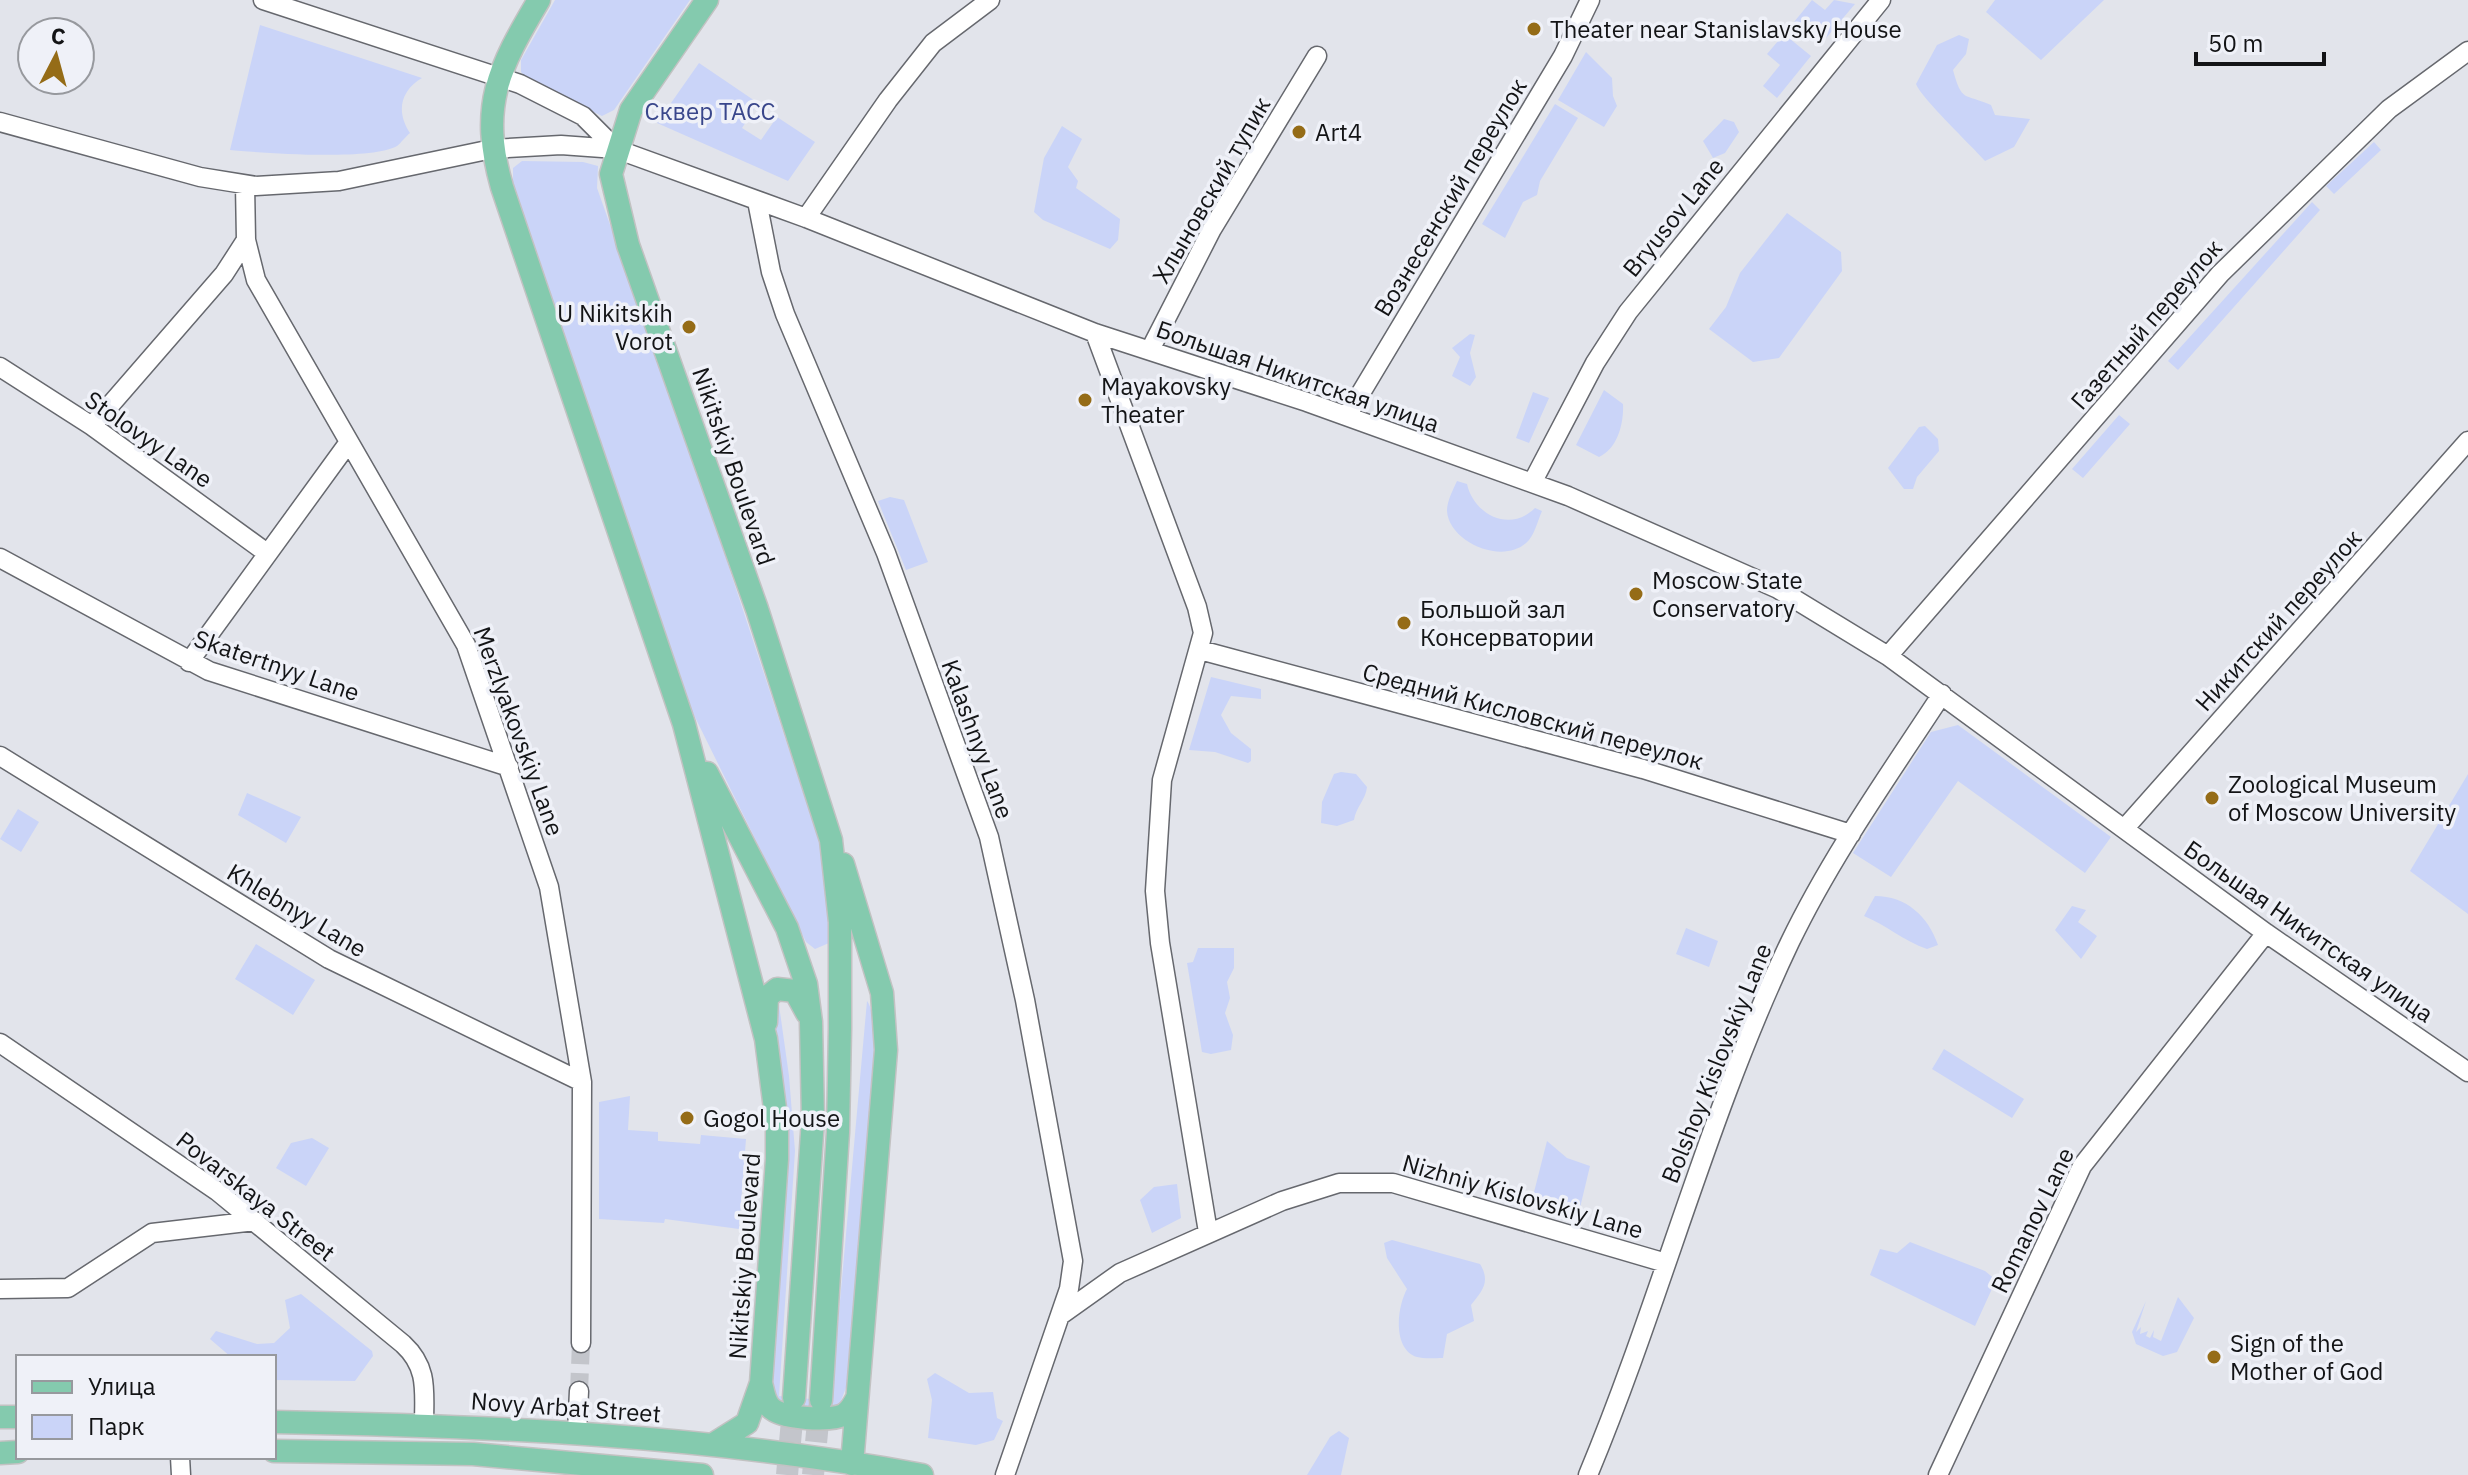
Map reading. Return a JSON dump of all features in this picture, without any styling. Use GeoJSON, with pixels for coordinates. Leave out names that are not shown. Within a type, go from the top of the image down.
{"type":"FeatureCollection","features":[{"type":"Feature","properties":{"kind":"main road","name":"Nikitskiy Boulevard"},"geometry":{"type":"LineString","coordinates":[[539,0],[498,77],[490,111],[492,149],[684,724],[766,1039],[777,1124],[761,1383],[747,1423],[712,1445]]}},
{"type":"Feature","properties":{"kind":"main road","name":"Nikitskiy Boulevard"},"geometry":{"type":"LineString","coordinates":[[707,0],[631,110],[616,149],[612,184],[628,245],[757,609],[831,840],[860,913],[882,993],[884,1081],[852,1464]]}},
{"type":"Feature","properties":{"kind":"main road","name":"Nikitskiy Boulevard"},"geometry":{"type":"LineString","coordinates":[[684,724],[787,928],[806,984],[811,1022],[813,1119],[794,1398]]}},
{"type":"Feature","properties":{"kind":"main road","name":"Nikitskiy Boulevard"},"geometry":{"type":"LineString","coordinates":[[821,1400],[838,1132],[840,1028],[840,922],[831,840]]}},
{"type":"Feature","properties":{"kind":"main road"},"geometry":{"type":"LineString","coordinates":[[840,1028],[846,992],[854,981],[867,978],[882,993]]}},
{"type":"Feature","properties":{"kind":"main road"},"geometry":{"type":"LineString","coordinates":[[766,1039],[766,1001],[777,989],[795,991],[811,1022]]}},
{"type":"Feature","properties":{"kind":"main road"},"geometry":{"type":"LineString","coordinates":[[761,1383],[768,1406],[812,1419],[848,1413],[857,1398]]}},
{"type":"Feature","properties":{"kind":"main road","name":"Novy Arbat Street"},"geometry":{"type":"LineString","coordinates":[[276,1422],[577,1432],[712,1445],[922,1475]]}},
{"type":"Feature","properties":{"kind":"main road"},"geometry":{"type":"LineString","coordinates":[[276,1451],[473,1454],[692,1474]]}},
{"type":"Feature","properties":{"kind":"street"},"geometry":{"type":"LineString","coordinates":[[263,0],[498,77],[573,109],[616,149]]}},
{"type":"Feature","properties":{"kind":"street"},"geometry":{"type":"LineString","coordinates":[[806,218],[933,43],[990,0]]}},
{"type":"Feature","properties":{"kind":"street","name":"Вознесенский переулок"},"geometry":{"type":"LineString","coordinates":[[1347,416],[1563,56],[1590,0]]}},
{"type":"Feature","properties":{"kind":"street","name":"Bryusov Lane"},"geometry":{"type":"LineString","coordinates":[[1532,483],[1595,363],[1628,312],[1881,0]]}},
{"type":"Feature","properties":{"kind":"street","name":"Газетный переулок"},"geometry":{"type":"LineString","coordinates":[[1888,656],[2220,274],[2373,124],[2410,92],[2468,51]]}},
{"type":"Feature","properties":{"kind":"street","name":"Хлыновский тупик"},"geometry":{"type":"LineString","coordinates":[[1150,350],[1212,229],[1317,56]]}},
{"type":"Feature","properties":{"kind":"street"},"geometry":{"type":"LineString","coordinates":[[0,122],[200,177],[245,185],[329,182],[492,149],[570,145],[616,149]]}},
{"type":"Feature","properties":{"kind":"street","name":"Большая Никитская улица"},"geometry":{"type":"LineString","coordinates":[[616,149],[806,218],[1095,333],[1347,416],[1532,483],[1651,530],[1778,589],[1888,656],[2266,933],[2468,1072]]}},
{"type":"Feature","properties":{"kind":"street","name":"Merzlyakovskiy Lane"},"geometry":{"type":"LineString","coordinates":[[245,185],[246,240],[264,296],[466,645],[554,904],[582,1082],[582,1335]]}},
{"type":"Feature","properties":{"kind":"street","name":"Kalashnyy Lane"},"geometry":{"type":"LineString","coordinates":[[757,201],[771,272],[785,314],[886,553],[999,874],[1073,1261],[1061,1315],[1005,1475]]}},
{"type":"Feature","properties":{"kind":"street"},"geometry":{"type":"LineString","coordinates":[[92,426],[224,274],[246,240]]}},
{"type":"Feature","properties":{"kind":"street"},"geometry":{"type":"LineString","coordinates":[[1095,333],[1197,607],[1203,633],[1162,780],[1156,874],[1160,943],[1208,1232]]}},
{"type":"Feature","properties":{"kind":"street","name":"Stolovyy Lane"},"geometry":{"type":"LineString","coordinates":[[0,367],[92,426],[267,553]]}},
{"type":"Feature","properties":{"kind":"street","name":"Никитский переулок"},"geometry":{"type":"LineString","coordinates":[[2124,829],[2468,441]]}},
{"type":"Feature","properties":{"kind":"street"},"geometry":{"type":"LineString","coordinates":[[189,662],[349,442]]}},
{"type":"Feature","properties":{"kind":"street","name":"Skatertnyy Lane"},"geometry":{"type":"LineString","coordinates":[[0,558],[189,662],[509,767]]}},
{"type":"Feature","properties":{"kind":"street","name":"Средний Кисловский переулок"},"geometry":{"type":"LineString","coordinates":[[1200,650],[1643,769],[1851,834]]}},
{"type":"Feature","properties":{"kind":"street","name":"Bolshoy Kislovskiy Lane"},"geometry":{"type":"LineString","coordinates":[[1588,1475],[1777,972],[1803,915],[1851,834],[1942,694]]}},
{"type":"Feature","properties":{"kind":"street","name":"Khlebnyy Lane"},"geometry":{"type":"LineString","coordinates":[[0,756],[329,959],[582,1082]]}},
{"type":"Feature","properties":{"kind":"street","name":"Romanov Lane"},"geometry":{"type":"LineString","coordinates":[[1938,1475],[2082,1166],[2266,933]]}},
{"type":"Feature","properties":{"kind":"street","name":"Povarskaya Street"},"geometry":{"type":"LineString","coordinates":[[0,1043],[255,1221],[415,1355],[425,1376],[424,1425]]}},
{"type":"Feature","properties":{"kind":"street","name":"Nizhniy Kislovskiy Lane"},"geometry":{"type":"LineString","coordinates":[[1061,1315],[1120,1273],[1208,1232],[1311,1190],[1339,1183],[1379,1181],[1666,1263]]}},
{"type":"Feature","properties":{"kind":"street"},"geometry":{"type":"LineString","coordinates":[[0,1289],[68,1288],[152,1233],[255,1221]]}},
{"type":"Feature","properties":{"kind":"street"},"geometry":{"type":"LineString","coordinates":[[577,1432],[579,1391]]}},
{"type":"Feature","properties":{"kind":"green space"},"geometry":{"type":"Polygon","coordinates":[[[555,0],[690,0],[614,110],[602,116],[530,82],[521,72],[521,60],[555,0]]]}},
{"type":"Feature","properties":{"kind":"green space"},"geometry":{"type":"Polygon","coordinates":[[[1812,0],[1825,10],[1834,0],[1855,4],[1821,44],[1794,22],[1812,0]]]}},
{"type":"Feature","properties":{"kind":"green space"},"geometry":{"type":"Polygon","coordinates":[[[1995,0],[2104,0],[2041,60],[1986,12],[1995,0]]]}},
{"type":"Feature","properties":{"kind":"green space"},"geometry":{"type":"Polygon","coordinates":[[[260,25],[422,78],[409,89],[402,102],[403,117],[410,133],[397,146],[364,153],[316,155],[230,150],[260,25]]]}},
{"type":"Feature","properties":{"kind":"green space"},"geometry":{"type":"Polygon","coordinates":[[[1784,34],[1811,56],[1777,98],[1763,86],[1780,65],[1767,54],[1784,34]]]}},
{"type":"Feature","properties":{"kind":"green space"},"geometry":{"type":"Polygon","coordinates":[[[1959,35],[1969,39],[1966,54],[1953,70],[1962,92],[1991,105],[1995,115],[2030,119],[2014,147],[1985,161],[1916,84],[1937,45],[1959,35]]]}},
{"type":"Feature","properties":{"kind":"green space"},"geometry":{"type":"Polygon","coordinates":[[[1586,52],[1612,78],[1617,106],[1604,127],[1558,100],[1586,52]]]}},
{"type":"Feature","properties":{"kind":"green space","name":"Сквер ТАСС"},"geometry":{"type":"Polygon","coordinates":[[[699,63],[758,103],[742,128],[761,140],[777,117],[815,142],[788,181],[657,123],[699,63]]]}},
{"type":"Feature","properties":{"kind":"green space"},"geometry":{"type":"Polygon","coordinates":[[[1555,104],[1578,118],[1540,181],[1537,195],[1523,202],[1505,238],[1482,224],[1555,104]]]}},
{"type":"Feature","properties":{"kind":"green space"},"geometry":{"type":"Polygon","coordinates":[[[1724,119],[1734,122],[1739,132],[1725,153],[1713,158],[1703,141],[1724,119]]]}},
{"type":"Feature","properties":{"kind":"green space"},"geometry":{"type":"Polygon","coordinates":[[[1062,126],[1082,139],[1068,167],[1078,181],[1076,188],[1120,219],[1118,240],[1110,249],[1043,220],[1034,212],[1044,158],[1062,126]]]}},
{"type":"Feature","properties":{"kind":"green space"},"geometry":{"type":"Polygon","coordinates":[[[2374,142],[2381,150],[2334,194],[2326,186],[2374,142]]]}},
{"type":"Feature","properties":{"kind":"green space"},"geometry":{"type":"Polygon","coordinates":[[[522,161],[583,162],[598,166],[597,188],[695,464],[825,859],[830,891],[829,943],[815,949],[806,942],[691,709],[513,185],[513,168],[522,161]]]}},
{"type":"Feature","properties":{"kind":"green space"},"geometry":{"type":"Polygon","coordinates":[[[2312,202],[2320,210],[2178,370],[2168,361],[2312,202]]]}},
{"type":"Feature","properties":{"kind":"green space"},"geometry":{"type":"Polygon","coordinates":[[[1787,213],[1841,252],[1842,271],[1779,358],[1753,362],[1709,329],[1726,307],[1740,273],[1787,213]]]}},
{"type":"Feature","properties":{"kind":"green space"},"geometry":{"type":"Polygon","coordinates":[[[1470,334],[1475,335],[1470,353],[1476,377],[1470,386],[1452,376],[1460,357],[1452,348],[1470,334]]]}},
{"type":"Feature","properties":{"kind":"green space"},"geometry":{"type":"Polygon","coordinates":[[[1604,390],[1623,404],[1623,411],[1615,441],[1599,457],[1576,445],[1604,390]]]}},
{"type":"Feature","properties":{"kind":"green space"},"geometry":{"type":"Polygon","coordinates":[[[1533,392],[1549,398],[1529,443],[1516,438],[1533,392]]]}},
{"type":"Feature","properties":{"kind":"green space"},"geometry":{"type":"Polygon","coordinates":[[[2119,415],[2130,424],[2083,478],[2072,469],[2119,415]]]}},
{"type":"Feature","properties":{"kind":"green space"},"geometry":{"type":"Polygon","coordinates":[[[1925,426],[1938,439],[1939,451],[1917,477],[1913,489],[1904,489],[1888,468],[1919,427],[1925,426]]]}},
{"type":"Feature","properties":{"kind":"green space"},"geometry":{"type":"Polygon","coordinates":[[[1457,481],[1467,484],[1477,504],[1494,517],[1515,519],[1535,508],[1542,511],[1529,540],[1519,548],[1493,551],[1480,548],[1457,533],[1447,511],[1457,481]]]}},
{"type":"Feature","properties":{"kind":"green space"},"geometry":{"type":"Polygon","coordinates":[[[890,497],[904,500],[928,562],[906,570],[878,501],[890,497]]]}},
{"type":"Feature","properties":{"kind":"green space"},"geometry":{"type":"Polygon","coordinates":[[[1211,677],[1261,689],[1261,699],[1231,696],[1221,715],[1231,733],[1251,749],[1251,761],[1248,763],[1215,752],[1189,750],[1211,677]]]}},
{"type":"Feature","properties":{"kind":"green space"},"geometry":{"type":"Polygon","coordinates":[[[1958,725],[2111,837],[2085,873],[1958,781],[1891,877],[1853,853],[1931,732],[1958,725]]]}},
{"type":"Feature","properties":{"kind":"green space"},"geometry":{"type":"Polygon","coordinates":[[[1334,774],[1356,774],[1367,787],[1365,795],[1354,820],[1337,826],[1321,823],[1322,802],[1334,774]]]}},
{"type":"Feature","properties":{"kind":"green space"},"geometry":{"type":"Polygon","coordinates":[[[2468,774],[2468,914],[2410,871],[2468,774]]]}},
{"type":"Feature","properties":{"kind":"green space"},"geometry":{"type":"Polygon","coordinates":[[[247,793],[301,817],[286,843],[238,815],[247,793]]]}},
{"type":"Feature","properties":{"kind":"green space"},"geometry":{"type":"Polygon","coordinates":[[[18,809],[39,822],[21,852],[0,839],[18,809]]]}},
{"type":"Feature","properties":{"kind":"green space"},"geometry":{"type":"Polygon","coordinates":[[[1875,896],[1897,900],[1914,910],[1928,925],[1938,945],[1927,949],[1864,916],[1875,896]]]}},
{"type":"Feature","properties":{"kind":"green space"},"geometry":{"type":"Polygon","coordinates":[[[2072,906],[2086,910],[2078,922],[2097,936],[2081,959],[2055,930],[2072,906]]]}},
{"type":"Feature","properties":{"kind":"green space"},"geometry":{"type":"Polygon","coordinates":[[[1686,928],[1718,941],[1709,967],[1676,954],[1686,928]]]}},
{"type":"Feature","properties":{"kind":"green space"},"geometry":{"type":"Polygon","coordinates":[[[256,944],[315,980],[293,1015],[235,979],[256,944]]]}},
{"type":"Feature","properties":{"kind":"green space"},"geometry":{"type":"Polygon","coordinates":[[[1198,948],[1234,948],[1234,968],[1227,982],[1230,998],[1225,1013],[1233,1035],[1231,1050],[1211,1054],[1202,1052],[1187,963],[1193,962],[1198,948]]]}},
{"type":"Feature","properties":{"kind":"green space"},"geometry":{"type":"Polygon","coordinates":[[[867,1001],[873,1023],[875,1065],[868,1183],[847,1385],[839,1406],[829,1411],[779,1403],[770,1391],[771,1005],[779,1005],[795,1151],[779,1396],[831,1401],[867,1001]]]}},
{"type":"Feature","properties":{"kind":"green space"},"geometry":{"type":"Polygon","coordinates":[[[1944,1049],[2024,1099],[2012,1118],[1932,1069],[1944,1049]]]}},
{"type":"Feature","properties":{"kind":"green space"},"geometry":{"type":"Polygon","coordinates":[[[630,1096],[628,1130],[658,1132],[658,1141],[700,1144],[701,1135],[746,1139],[739,1229],[665,1219],[664,1223],[599,1219],[599,1102],[630,1096]]]}},
{"type":"Feature","properties":{"kind":"green space"},"geometry":{"type":"Polygon","coordinates":[[[312,1138],[329,1148],[306,1186],[276,1168],[291,1143],[312,1138]]]}},
{"type":"Feature","properties":{"kind":"green space"},"geometry":{"type":"Polygon","coordinates":[[[1547,1141],[1567,1158],[1590,1166],[1578,1216],[1531,1204],[1547,1141]]]}},
{"type":"Feature","properties":{"kind":"green space"},"geometry":{"type":"Polygon","coordinates":[[[1177,1184],[1181,1218],[1152,1233],[1140,1200],[1154,1187],[1177,1184]]]}},
{"type":"Feature","properties":{"kind":"green space"},"geometry":{"type":"Polygon","coordinates":[[[1392,1240],[1480,1264],[1483,1270],[1484,1286],[1471,1305],[1474,1321],[1447,1334],[1443,1358],[1417,1357],[1403,1346],[1399,1316],[1407,1289],[1387,1258],[1384,1243],[1392,1240]]]}},
{"type":"Feature","properties":{"kind":"green space"},"geometry":{"type":"Polygon","coordinates":[[[1910,1242],[1985,1271],[1996,1280],[1975,1326],[1870,1275],[1880,1249],[1897,1253],[1910,1242]]]}},
{"type":"Feature","properties":{"kind":"green space"},"geometry":{"type":"Polygon","coordinates":[[[301,1294],[372,1351],[373,1356],[355,1381],[276,1380],[276,1355],[229,1355],[210,1339],[216,1331],[257,1344],[274,1343],[290,1328],[285,1300],[301,1294]]]}},
{"type":"Feature","properties":{"kind":"green space"},"geometry":{"type":"Polygon","coordinates":[[[2178,1297],[2194,1318],[2177,1352],[2163,1356],[2136,1344],[2132,1332],[2146,1301],[2136,1332],[2141,1327],[2140,1334],[2148,1331],[2146,1336],[2150,1338],[2154,1330],[2153,1337],[2161,1341],[2178,1297]]]}},
{"type":"Feature","properties":{"kind":"green space"},"geometry":{"type":"Polygon","coordinates":[[[935,1373],[969,1393],[993,1392],[997,1418],[1003,1421],[994,1440],[976,1445],[928,1438],[932,1400],[927,1379],[935,1373]]]}},
{"type":"Feature","properties":{"kind":"green space"},"geometry":{"type":"Polygon","coordinates":[[[1339,1431],[1349,1438],[1341,1475],[1307,1475],[1330,1437],[1339,1431]]]}},
{"type":"Feature","properties":{"kind":"tunnel"},"geometry":{"type":"LineString","coordinates":[[579,1391],[581,1343]]}},
{"type":"Feature","properties":{"kind":"tunnel"},"geometry":{"type":"LineString","coordinates":[[787,1475],[794,1399]]}},
{"type":"Feature","properties":{"kind":"tunnel"},"geometry":{"type":"LineString","coordinates":[[813,1475],[820,1401]]}},
{"type":"Feature","properties":{"kind":"place","name":"Theater near Stanislavsky House"},"geometry":{"type":"Point","coordinates":[1534,29]}},
{"type":"Feature","properties":{"kind":"place","name":"Art4"},"geometry":{"type":"Point","coordinates":[1299,132]}},
{"type":"Feature","properties":{"kind":"place","name":"U Nikitskih Vorot"},"geometry":{"type":"Point","coordinates":[689,327]}},
{"type":"Feature","properties":{"kind":"place","name":"Mayakovsky Theater"},"geometry":{"type":"Point","coordinates":[1085,400]}},
{"type":"Feature","properties":{"kind":"place","name":"Moscow State Conservatory"},"geometry":{"type":"Point","coordinates":[1636,594]}},
{"type":"Feature","properties":{"kind":"place","name":"Большой зал Консерватории"},"geometry":{"type":"Point","coordinates":[1404,623]}},
{"type":"Feature","properties":{"kind":"place","name":"Zoological Museum of Moscow University"},"geometry":{"type":"Point","coordinates":[2212,798]}},
{"type":"Feature","properties":{"kind":"place","name":"Gogol House"},"geometry":{"type":"Point","coordinates":[687,1118]}},
{"type":"Feature","properties":{"kind":"place","name":"Sign of the Mother of God"},"geometry":{"type":"Point","coordinates":[2214,1357]}}]}
